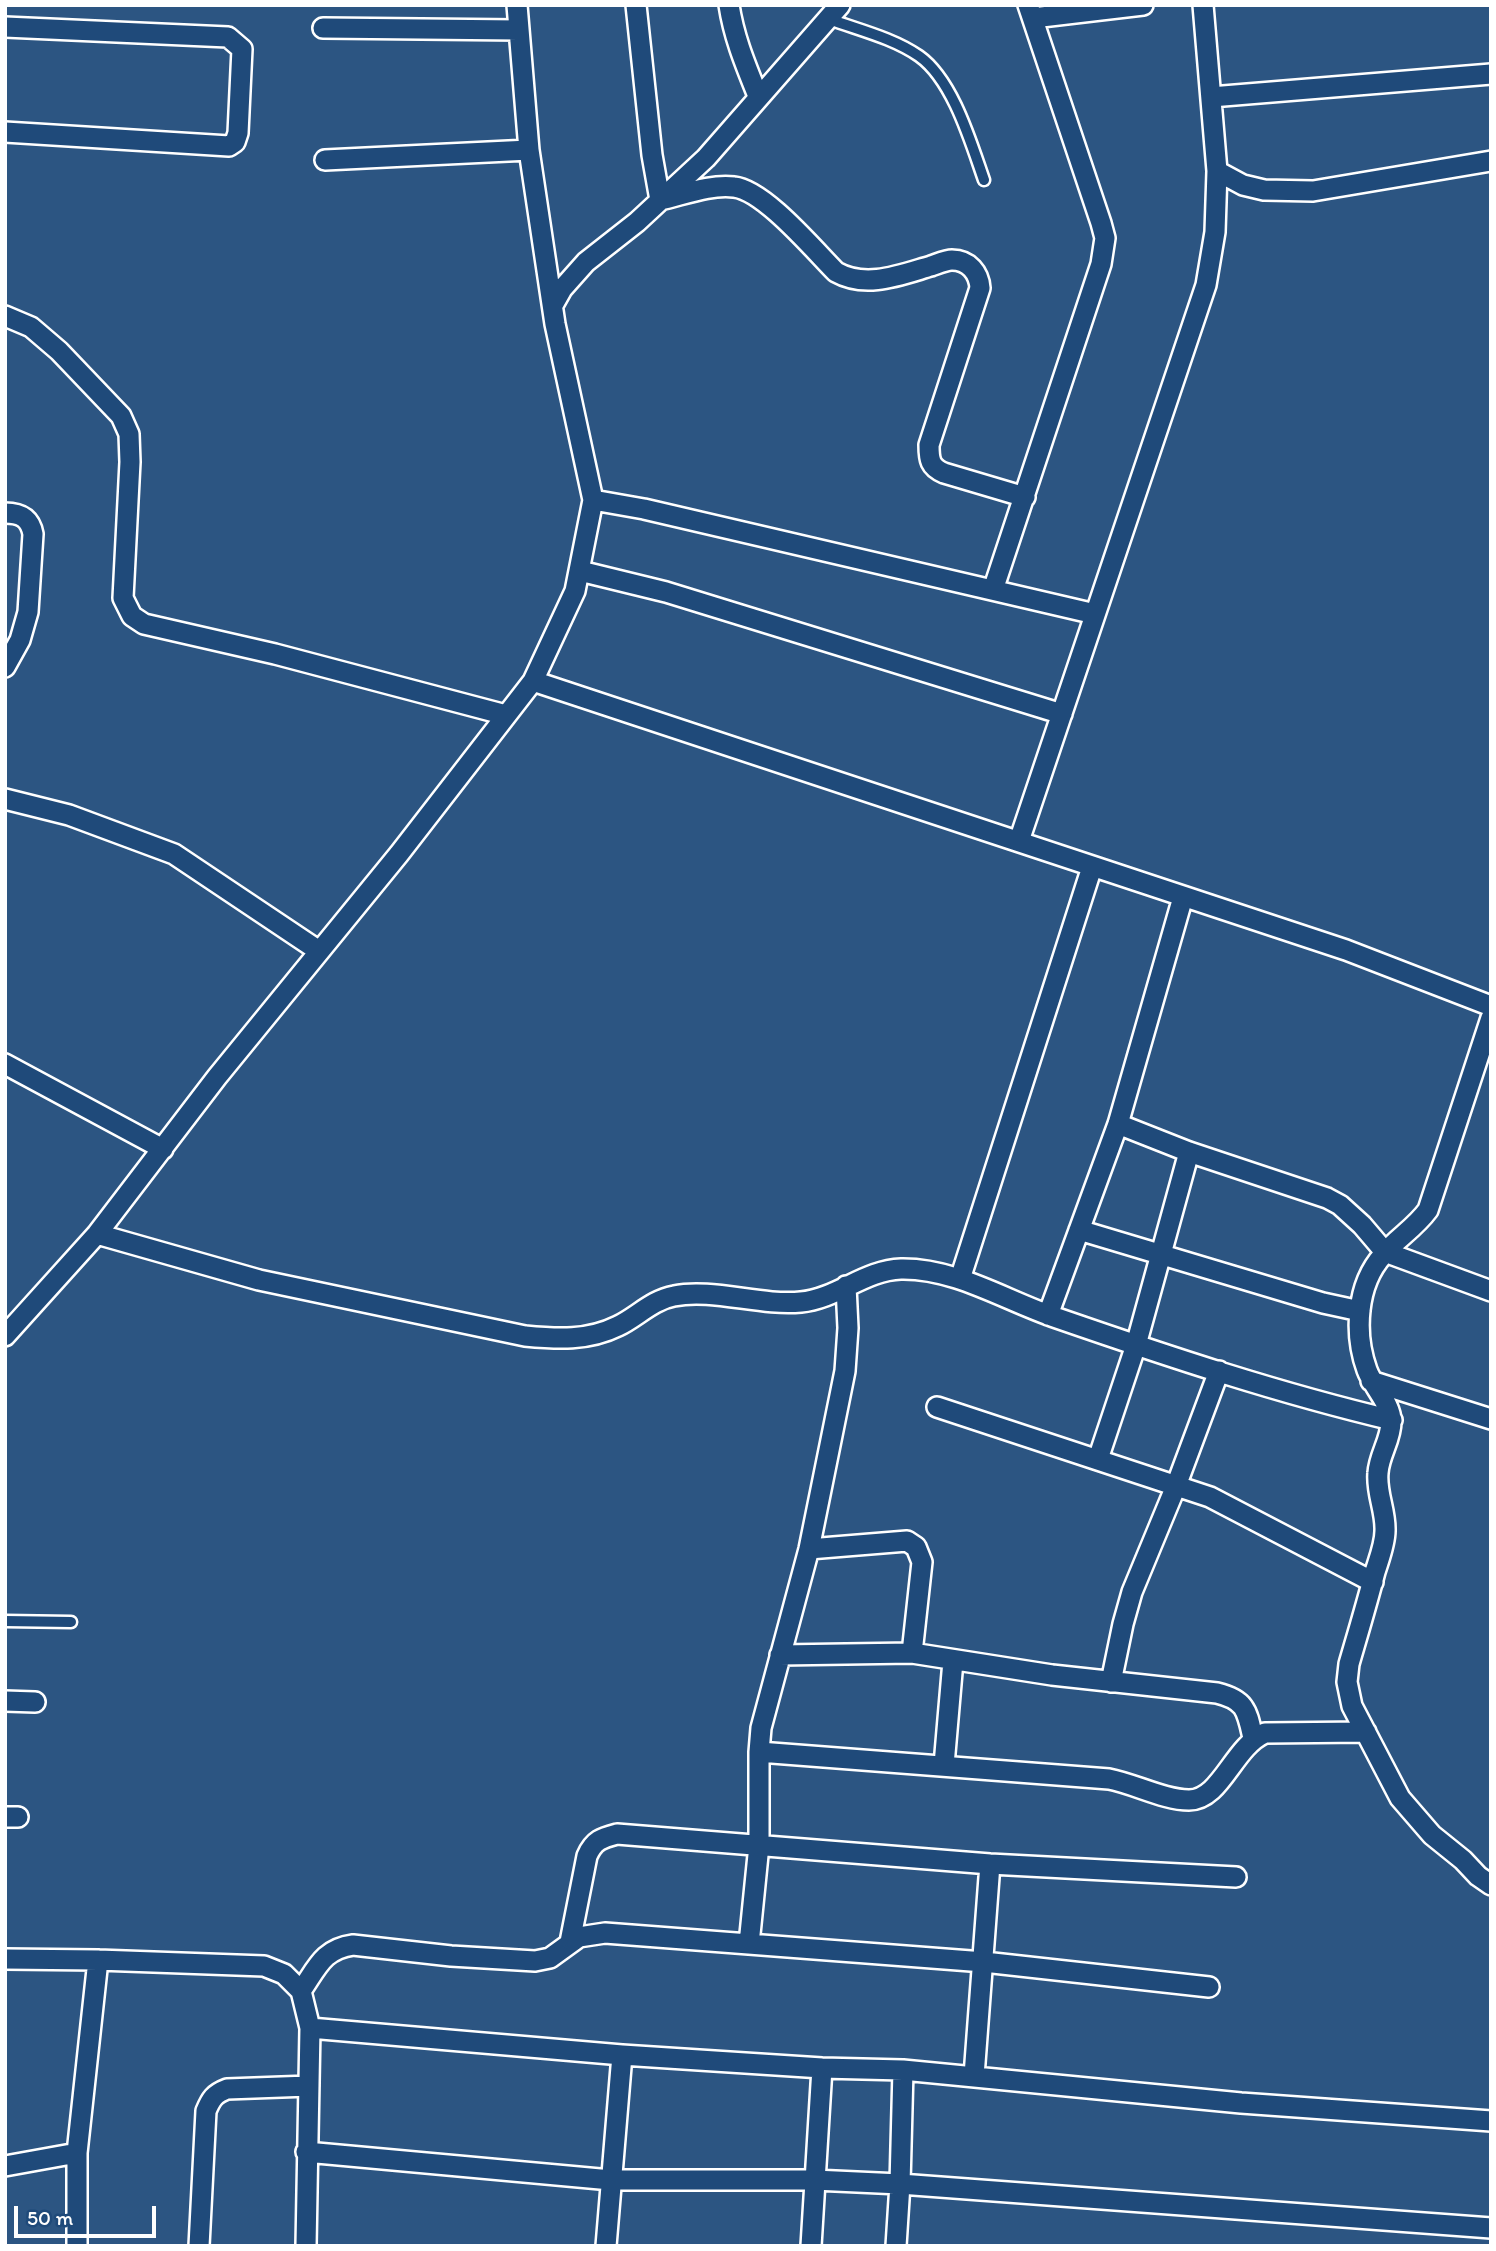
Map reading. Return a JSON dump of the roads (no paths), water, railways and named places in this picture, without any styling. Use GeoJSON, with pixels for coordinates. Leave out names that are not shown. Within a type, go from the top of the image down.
{"type":"FeatureCollection","features":[{"type":"Feature","properties":{"kind":"street"},"geometry":{"type":"LineString","coordinates":[[5,1336],[97,1234],[319,951],[399,854],[533,681],[563,620],[580,571],[593,500],[553,305],[529,150],[517,5]]}},
{"type":"Feature","properties":{"kind":"street"},"geometry":{"type":"LineString","coordinates":[[636,5],[652,155],[660,201]]}},
{"type":"Feature","properties":{"kind":"street"},"geometry":{"type":"LineString","coordinates":[[729,5],[741,55],[758,96]]}},
{"type":"Feature","properties":{"kind":"street"},"geometry":{"type":"LineString","coordinates":[[993,590],[1101,264],[1105,238],[1091,188],[1031,12],[1143,5]]}},
{"type":"Feature","properties":{"kind":"street"},"geometry":{"type":"LineString","coordinates":[[1019,841],[1206,285],[1215,232],[1217,171],[1203,5]]}},
{"type":"Feature","properties":{"kind":"street"},"geometry":{"type":"LineString","coordinates":[[553,305],[562,289],[586,262],[660,201],[706,158],[834,12]]}},
{"type":"Feature","properties":{"kind":"street"},"geometry":{"type":"LineString","coordinates":[[5,26],[228,37],[242,49],[238,133],[235,142],[229,146],[5,132]]}},
{"type":"Feature","properties":{"kind":"street"},"geometry":{"type":"LineString","coordinates":[[323,28],[519,30]]}},
{"type":"Feature","properties":{"kind":"street"},"geometry":{"type":"LineString","coordinates":[[1211,97],[1491,74]]}},
{"type":"Feature","properties":{"kind":"street"},"geometry":{"type":"LineString","coordinates":[[325,160],[529,150]]}},
{"type":"Feature","properties":{"kind":"street"},"geometry":{"type":"LineString","coordinates":[[1217,171],[1243,185],[1264,190],[1313,191],[1491,161]]}},
{"type":"Feature","properties":{"kind":"street"},"geometry":{"type":"LineString","coordinates":[[660,201],[716,187],[735,187],[750,192],[768,204],[836,272],[848,279],[880,280],[951,260],[965,262],[974,270],[980,288],[929,445],[929,459],[934,468],[944,473],[1024,497]]}},
{"type":"Feature","properties":{"kind":"street"},"geometry":{"type":"LineString","coordinates":[[5,316],[31,327],[59,351],[121,416],[129,434],[123,598],[132,616],[144,624],[275,654],[506,715]]}},
{"type":"Feature","properties":{"kind":"street"},"geometry":{"type":"LineString","coordinates":[[593,500],[644,509],[1096,614]]}},
{"type":"Feature","properties":{"kind":"street"},"geometry":{"type":"LineString","coordinates":[[5,513],[24,517],[31,523],[33,534],[28,612],[20,640],[5,667]]}},
{"type":"Feature","properties":{"kind":"street"},"geometry":{"type":"LineString","coordinates":[[580,571],[666,592],[1062,714]]}},
{"type":"Feature","properties":{"kind":"street"},"geometry":{"type":"LineString","coordinates":[[533,681],[1346,950],[1491,1006]]}},
{"type":"Feature","properties":{"kind":"street"},"geometry":{"type":"LineString","coordinates":[[5,799],[69,815],[174,854],[319,951]]}},
{"type":"Feature","properties":{"kind":"street"},"geometry":{"type":"LineString","coordinates":[[960,1279],[1092,867]]}},
{"type":"Feature","properties":{"kind":"street"},"geometry":{"type":"LineString","coordinates":[[1048,1315],[1118,1124],[1183,897]]}},
{"type":"Feature","properties":{"kind":"street"},"geometry":{"type":"LineString","coordinates":[[1491,1018],[1428,1210],[1416,1226],[1374,1265],[1365,1287],[1360,1311],[1361,1353],[1371,1381],[1387,1406],[1392,1420],[1380,1456],[1377,1477],[1385,1532],[1349,1664],[1347,1682],[1352,1706],[1400,1798],[1415,1818],[1478,1877],[1491,1885]]}},
{"type":"Feature","properties":{"kind":"street"},"geometry":{"type":"LineString","coordinates":[[5,1064],[163,1149]]}},
{"type":"Feature","properties":{"kind":"street"},"geometry":{"type":"LineString","coordinates":[[1118,1124],[1189,1152],[1327,1198],[1340,1205],[1385,1252],[1491,1291]]}},
{"type":"Feature","properties":{"kind":"street"},"geometry":{"type":"LineString","coordinates":[[1098,1459],[1136,1345],[1189,1152]]}},
{"type":"Feature","properties":{"kind":"street"},"geometry":{"type":"LineString","coordinates":[[1079,1230],[1323,1303],[1360,1311]]}},
{"type":"Feature","properties":{"kind":"street"},"geometry":{"type":"LineString","coordinates":[[97,1234],[259,1280],[524,1336],[561,1340],[593,1335],[618,1326],[647,1307],[672,1296],[691,1294],[801,1302],[822,1298],[880,1273],[898,1269],[914,1270],[960,1279],[1048,1315],[1322,1404],[1392,1420]]}},
{"type":"Feature","properties":{"kind":"street"},"geometry":{"type":"LineString","coordinates":[[749,1944],[759,1845],[759,1752],[767,1699],[809,1549],[845,1371],[848,1328],[846,1286]]}},
{"type":"Feature","properties":{"kind":"street"},"geometry":{"type":"LineString","coordinates":[[1111,1682],[1132,1592],[1176,1486],[1219,1371]]}},
{"type":"Feature","properties":{"kind":"street"},"geometry":{"type":"LineString","coordinates":[[1371,1381],[1491,1419]]}},
{"type":"Feature","properties":{"kind":"street"},"geometry":{"type":"LineString","coordinates":[[937,1407],[1210,1497],[1373,1582]]}},
{"type":"Feature","properties":{"kind":"street"},"geometry":{"type":"LineString","coordinates":[[809,1549],[907,1541],[916,1547],[922,1562],[912,1653]]}},
{"type":"Feature","properties":{"kind":"street"},"geometry":{"type":"LineString","coordinates":[[780,1655],[912,1653],[953,1661],[1231,1696],[1241,1703],[1247,1713],[1253,1738]]}},
{"type":"Feature","properties":{"kind":"street"},"geometry":{"type":"LineString","coordinates":[[944,1765],[953,1661]]}},
{"type":"Feature","properties":{"kind":"street"},"geometry":{"type":"LineString","coordinates":[[5,1701],[35,1702]]}},
{"type":"Feature","properties":{"kind":"street"},"geometry":{"type":"LineString","coordinates":[[759,1752],[1109,1779],[1131,1783],[1175,1798],[1192,1800],[1207,1795],[1216,1786],[1253,1738],[1275,1731],[1366,1732]]}},
{"type":"Feature","properties":{"kind":"street"},"geometry":{"type":"LineString","coordinates":[[570,1942],[587,1856],[592,1844],[617,1834],[990,1864],[1236,1877]]}},
{"type":"Feature","properties":{"kind":"street"},"geometry":{"type":"LineString","coordinates":[[974,2076],[990,1864]]}},
{"type":"Feature","properties":{"kind":"street"},"geometry":{"type":"LineString","coordinates":[[302,1991],[329,1952],[341,1946],[535,1961],[550,1958],[579,1937],[605,1933],[984,1962],[1209,1987]]}},
{"type":"Feature","properties":{"kind":"street"},"geometry":{"type":"LineString","coordinates":[[5,1959],[264,1966],[284,1974],[302,1991],[310,2028],[306,2246]]}},
{"type":"Feature","properties":{"kind":"street"},"geometry":{"type":"LineString","coordinates":[[77,2246],[78,2153],[98,1960]]}},
{"type":"Feature","properties":{"kind":"street"},"geometry":{"type":"LineString","coordinates":[[310,2028],[622,2055],[822,2068],[903,2070],[1241,2103],[1491,2121]]}},
{"type":"Feature","properties":{"kind":"street"},"geometry":{"type":"LineString","coordinates":[[606,2246],[622,2055]]}},
{"type":"Feature","properties":{"kind":"street"},"geometry":{"type":"LineString","coordinates":[[811,2246],[822,2068]]}},
{"type":"Feature","properties":{"kind":"street"},"geometry":{"type":"LineString","coordinates":[[895,2246],[900,2184],[903,2070]]}},
{"type":"Feature","properties":{"kind":"street"},"geometry":{"type":"LineString","coordinates":[[198,2246],[206,2111],[210,2100],[216,2093],[227,2089],[309,2086]]}},
{"type":"Feature","properties":{"kind":"street"},"geometry":{"type":"LineString","coordinates":[[306,2152],[611,2180],[814,2180],[900,2184],[1491,2228]]}},
{"type":"Feature","properties":{"kind":"street"},"geometry":{"type":"LineString","coordinates":[[5,2165],[78,2153]]}},
{"type":"Feature","properties":{"kind":"lane"},"geometry":{"type":"LineString","coordinates":[[834,12],[922,58],[941,81],[959,110],[984,180]]}},
{"type":"Feature","properties":{"kind":"lane"},"geometry":{"type":"LineString","coordinates":[[5,1620],[71,1622]]}}]}
